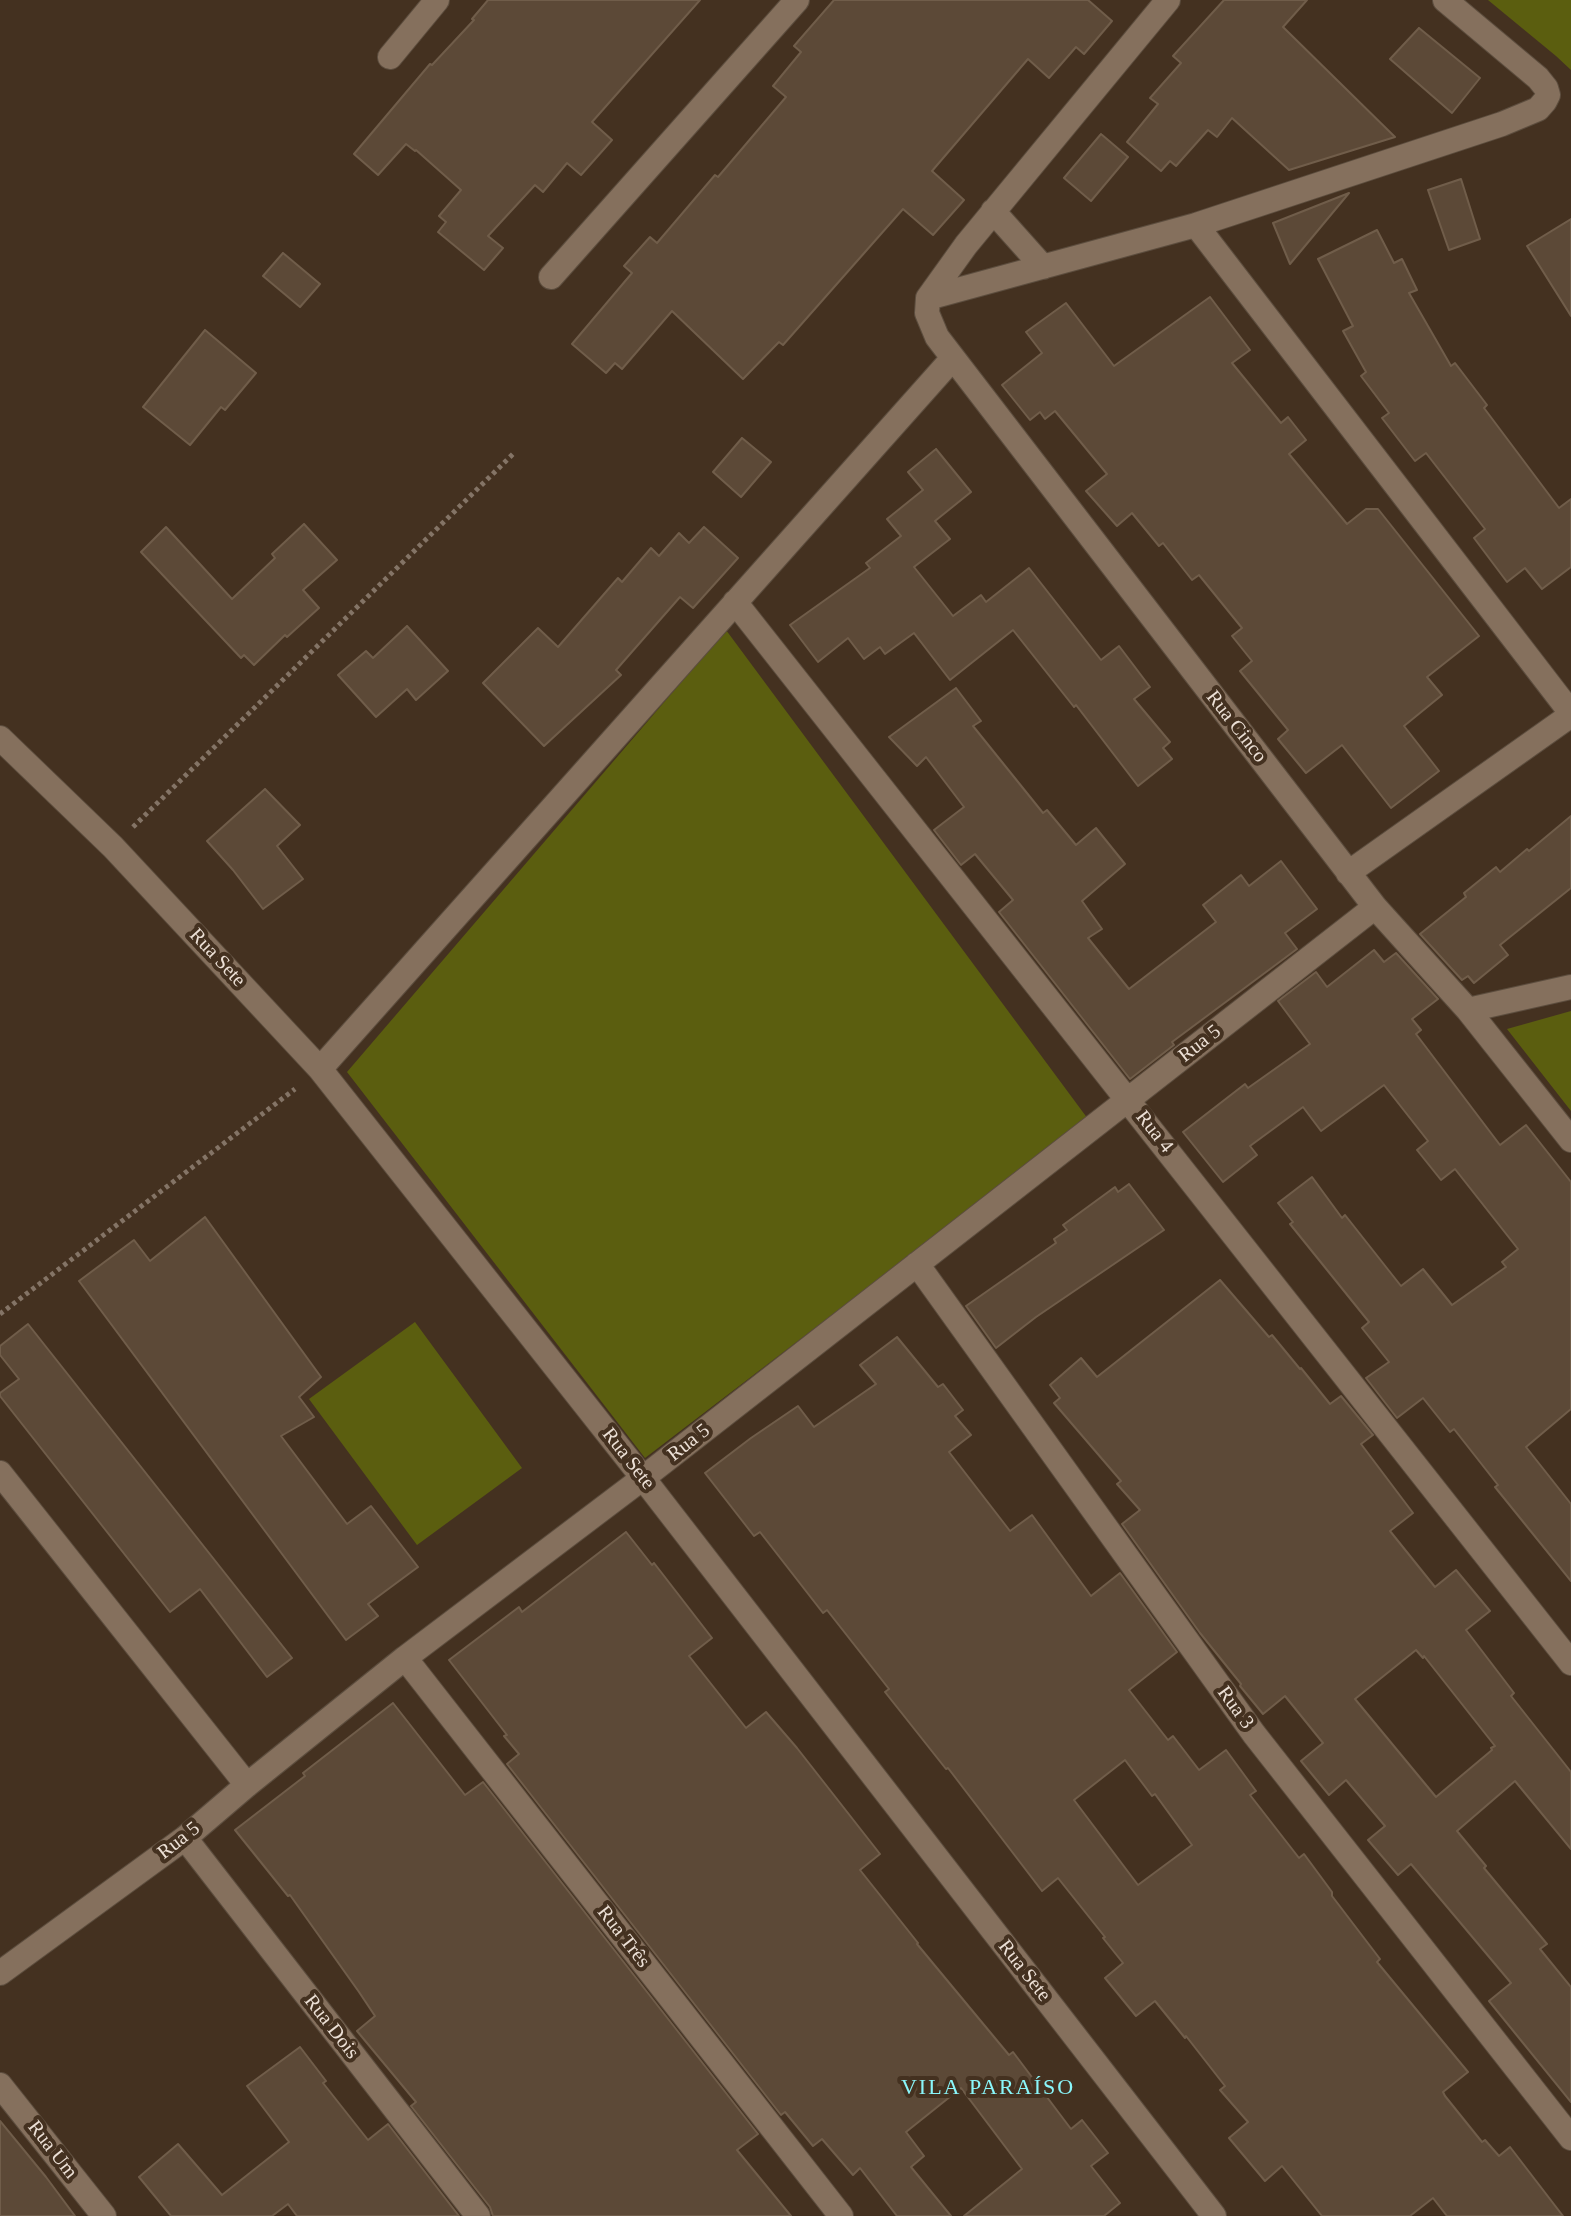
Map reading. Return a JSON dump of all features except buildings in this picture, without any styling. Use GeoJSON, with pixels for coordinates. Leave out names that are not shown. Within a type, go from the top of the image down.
{"type":"FeatureCollection","features":[{"type":"Feature","properties":{"kind":"street"},"geometry":{"type":"LineString","coordinates":[[390,57],[437,0]]}},
{"type":"Feature","properties":{"kind":"street"},"geometry":{"type":"LineString","coordinates":[[551,277],[797,0]]}},
{"type":"Feature","properties":{"kind":"street"},"geometry":{"type":"LineString","coordinates":[[928,298],[993,211],[1168,0]]}},
{"type":"Feature","properties":{"kind":"street"},"geometry":{"type":"LineString","coordinates":[[928,298],[1196,225],[1502,124],[1538,109],[1548,95],[1538,78],[1445,0]]}},
{"type":"Feature","properties":{"kind":"street"},"geometry":{"type":"LineString","coordinates":[[993,211],[1043,267]]}},
{"type":"Feature","properties":{"kind":"street"},"geometry":{"type":"LineString","coordinates":[[1196,225],[1571,714],[1348,873]]}},
{"type":"Feature","properties":{"kind":"street","name":"Rua Cinco"},"geometry":{"type":"LineString","coordinates":[[928,298],[927,313],[937,337],[953,358],[1348,873],[1468,1010],[1571,1140]]}},
{"type":"Feature","properties":{"kind":"street"},"geometry":{"type":"LineString","coordinates":[[320,1069],[953,358]]}},
{"type":"Feature","properties":{"kind":"street","name":"Rua 4"},"geometry":{"type":"LineString","coordinates":[[735,602],[1571,1663]]}},
{"type":"Feature","properties":{"kind":"street","name":"Rua Sete"},"geometry":{"type":"LineString","coordinates":[[0,738],[113,847],[320,1069],[643,1478],[1214,2216]]}},
{"type":"Feature","properties":{"kind":"street","name":"Rua 5"},"geometry":{"type":"LineString","coordinates":[[0,1973],[185,1838],[405,1658],[643,1478],[1375,907]]}},
{"type":"Feature","properties":{"kind":"street"},"geometry":{"type":"LineString","coordinates":[[1468,1010],[1571,987]]}},
{"type":"Feature","properties":{"kind":"street","name":"Rua 3"},"geometry":{"type":"LineString","coordinates":[[917,1264],[1254,1734],[1571,2138]]}},
{"type":"Feature","properties":{"kind":"street"},"geometry":{"type":"LineString","coordinates":[[0,1473],[247,1785]]}},
{"type":"Feature","properties":{"kind":"street","name":"Rua Três"},"geometry":{"type":"LineString","coordinates":[[405,1658],[841,2216]]}},
{"type":"Feature","properties":{"kind":"street","name":"Rua Dois"},"geometry":{"type":"LineString","coordinates":[[185,1838],[478,2216]]}},
{"type":"Feature","properties":{"kind":"street","name":"Rua Um"},"geometry":{"type":"LineString","coordinates":[[0,2085],[104,2216]]}},
{"type":"Feature","properties":{"kind":"path"},"geometry":{"type":"LineString","coordinates":[[113,847],[513,454]]}},
{"type":"Feature","properties":{"kind":"path"},"geometry":{"type":"LineString","coordinates":[[0,1314],[320,1069]]}},
{"type":"Feature","properties":{"kind":"shaded area"},"geometry":{"type":"Polygon","coordinates":[[[1488,0],[1571,0],[1571,70],[1556,56],[1488,0]]]}},
{"type":"Feature","properties":{"kind":"shaded area"},"geometry":{"type":"Polygon","coordinates":[[[726,630],[1088,1119],[645,1458],[347,1072],[726,630]]]}},
{"type":"Feature","properties":{"kind":"shaded area"},"geometry":{"type":"Polygon","coordinates":[[[1571,1011],[1571,1111],[1507,1029],[1571,1011]]]}},
{"type":"Feature","properties":{"kind":"shaded area"},"geometry":{"type":"Polygon","coordinates":[[[415,1322],[522,1468],[417,1545],[309,1399],[415,1322]]]}},
{"type":"Feature","properties":{"kind":"district","name":"VILA PARAÍSO"},"geometry":{"type":"Point","coordinates":[988,2088]}}]}
